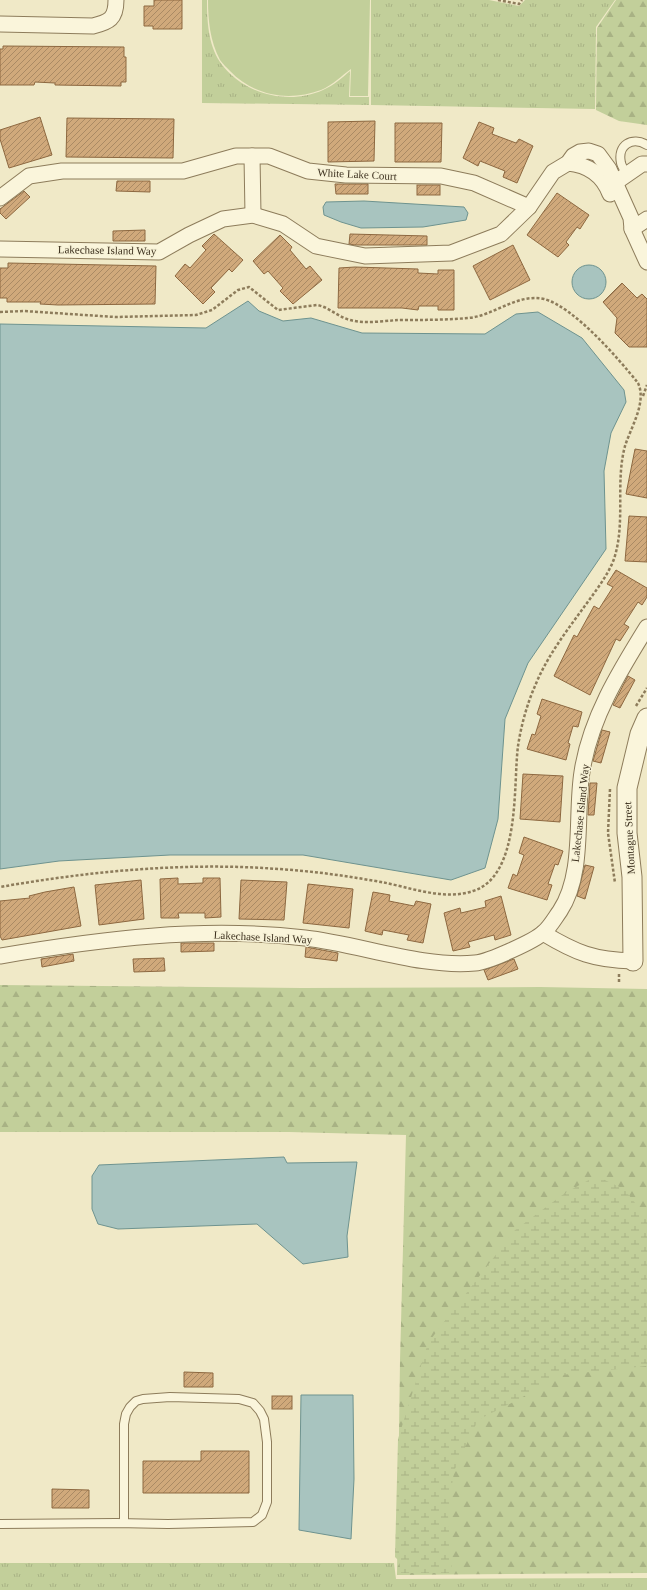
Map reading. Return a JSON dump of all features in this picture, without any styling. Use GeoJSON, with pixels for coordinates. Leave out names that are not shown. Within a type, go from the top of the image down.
{"type":"FeatureCollection","features":[{"type":"Feature","properties":{"kind":"street"},"geometry":{"type":"LineString","coordinates":[[0,24],[93,26],[104,24],[112,19],[116,7],[116,0]]}},
{"type":"Feature","properties":{"kind":"street","name":"Lakechase Island Way"},"geometry":{"type":"LineString","coordinates":[[0,249],[159,252],[189,235],[223,219],[253,215],[283,224],[316,246],[365,256],[451,253],[501,234],[529,207],[553,172],[568,163],[573,156],[580,152],[589,151],[598,154],[616,181]]}},
{"type":"Feature","properties":{"kind":"street","name":"White Lake Court"},"geometry":{"type":"LineString","coordinates":[[0,198],[29,176],[62,170],[183,171],[236,156],[269,156],[308,171],[346,175],[441,176],[474,183],[529,207]]}},
{"type":"Feature","properties":{"kind":"street"},"geometry":{"type":"LineString","coordinates":[[252,156],[253,215]]}},
{"type":"Feature","properties":{"kind":"street"},"geometry":{"type":"LineString","coordinates":[[645,252],[632,229],[631,218],[616,181],[642,164],[647,164]]}},
{"type":"Feature","properties":{"kind":"street"},"geometry":{"type":"LineString","coordinates":[[632,229],[647,219]]}},
{"type":"Feature","properties":{"kind":"street","name":"Lakechase Island Way"},"geometry":{"type":"LineString","coordinates":[[0,956],[81,942],[170,934],[225,933],[305,938],[446,964],[478,963],[543,934],[561,909],[574,877],[582,772],[596,720],[620,672],[647,627]]}},
{"type":"Feature","properties":{"kind":"street","name":"Montague Street"},"geometry":{"type":"LineString","coordinates":[[633,961],[632,876],[627,833],[627,788],[640,734],[647,718]]}},
{"type":"Feature","properties":{"kind":"street"},"geometry":{"type":"LineString","coordinates":[[543,934],[571,950],[596,957],[633,961]]}},
{"type":"Feature","properties":{"kind":"lane"},"geometry":{"type":"LineString","coordinates":[[616,181],[625,146],[631,141],[640,141],[647,145]]}},
{"type":"Feature","properties":{"kind":"lane"},"geometry":{"type":"LineString","coordinates":[[0,1524],[253,1522],[262,1515],[265,1509],[268,1492],[266,1431],[260,1411],[253,1403],[239,1399],[221,1397],[170,1397],[144,1399],[136,1402],[130,1407],[124,1424],[124,1523]]}},
{"type":"Feature","properties":{"kind":"path"},"geometry":{"type":"LineString","coordinates":[[498,0],[518,4],[522,0]]}},
{"type":"Feature","properties":{"kind":"path"},"geometry":{"type":"LineString","coordinates":[[0,312],[12,311],[115,317],[196,315],[212,310],[238,290],[249,288],[278,310],[324,306],[337,316],[363,322],[473,318],[520,300],[536,298],[558,306],[600,340],[638,383],[642,389],[642,398]]}},
{"type":"Feature","properties":{"kind":"path"},"geometry":{"type":"LineString","coordinates":[[0,887],[55,878],[167,867],[270,868],[309,872],[443,894],[466,893],[489,881],[504,857],[510,836],[520,734],[534,686],[550,657],[602,581],[613,560],[620,532],[623,457],[626,444],[636,420],[647,385]]}},
{"type":"Feature","properties":{"kind":"green space"},"geometry":{"type":"Polygon","coordinates":[[[202,0],[207,0],[209,32],[216,55],[229,73],[240,82],[267,94],[281,97],[295,97],[309,95],[323,90],[334,84],[350,71],[349,97],[369,97],[369,105],[202,103],[202,0]]]}},
{"type":"Feature","properties":{"kind":"green space"},"geometry":{"type":"Polygon","coordinates":[[[208,0],[370,0],[368,96],[350,96],[351,69],[325,88],[309,94],[284,96],[261,91],[250,86],[239,79],[220,60],[210,30],[208,0]]]}},
{"type":"Feature","properties":{"kind":"green space"},"geometry":{"type":"Polygon","coordinates":[[[371,0],[489,0],[519,6],[525,0],[615,0],[596,27],[595,109],[371,105],[371,0]]]}},
{"type":"Feature","properties":{"kind":"green space"},"geometry":{"type":"Polygon","coordinates":[[[616,0],[647,0],[647,125],[619,121],[596,110],[597,28],[616,0]]]}},
{"type":"Feature","properties":{"kind":"green space"},"geometry":{"type":"Polygon","coordinates":[[[0,985],[302,988],[540,987],[647,989],[647,1573],[397,1575],[400,1361],[406,1135],[289,1132],[0,1132],[0,985]]]}},
{"type":"Feature","properties":{"kind":"green space"},"geometry":{"type":"Polygon","coordinates":[[[596,1176],[624,1189],[647,1218],[647,1366],[561,1375],[478,1420],[454,1471],[448,1515],[452,1573],[401,1573],[399,1561],[395,1557],[398,1439],[428,1343],[514,1231],[565,1193],[596,1176]]]}},
{"type":"Feature","properties":{"kind":"green space"},"geometry":{"type":"Polygon","coordinates":[[[0,1563],[394,1563],[396,1579],[647,1578],[647,1590],[0,1590],[0,1563]]]}},
{"type":"Feature","properties":{"kind":"water"},"geometry":{"type":"Polygon","coordinates":[[[364,201],[464,207],[468,213],[466,220],[423,227],[361,228],[324,215],[323,207],[326,202],[364,201]]]}},
{"type":"Feature","properties":{"kind":"water"},"geometry":{"type":"Polygon","coordinates":[[[586,265],[592,265],[601,270],[605,276],[605,288],[601,294],[592,299],[586,299],[577,294],[572,285],[572,279],[577,270],[586,265]]]}},
{"type":"Feature","properties":{"kind":"water"},"geometry":{"type":"Polygon","coordinates":[[[248,301],[259,311],[283,321],[311,318],[362,333],[485,334],[516,314],[538,312],[582,338],[624,390],[626,402],[611,433],[604,471],[606,549],[528,663],[505,719],[498,819],[485,868],[451,880],[303,855],[170,855],[59,861],[0,869],[0,324],[206,328],[248,301]]]}},
{"type":"Feature","properties":{"kind":"water"},"geometry":{"type":"Polygon","coordinates":[[[284,1157],[287,1163],[357,1162],[347,1236],[348,1257],[303,1264],[257,1224],[118,1229],[98,1224],[92,1209],[92,1176],[99,1165],[284,1157]]]}},
{"type":"Feature","properties":{"kind":"water"},"geometry":{"type":"Polygon","coordinates":[[[301,1395],[353,1395],[354,1479],[351,1539],[299,1530],[301,1395]]]}},
{"type":"Feature","properties":{"kind":"building"},"geometry":{"type":"Polygon","coordinates":[[[154,0],[182,0],[182,29],[153,29],[153,26],[144,26],[144,6],[154,6],[154,0]]]}},
{"type":"Feature","properties":{"kind":"building"},"geometry":{"type":"Polygon","coordinates":[[[3,46],[124,47],[124,57],[126,57],[126,82],[121,82],[121,86],[55,85],[55,83],[35,82],[34,85],[0,85],[0,49],[3,49],[3,46]]]}},
{"type":"Feature","properties":{"kind":"building"},"geometry":{"type":"Polygon","coordinates":[[[40,117],[52,155],[9,168],[0,139],[0,130],[40,117]]]}},
{"type":"Feature","properties":{"kind":"building"},"geometry":{"type":"Polygon","coordinates":[[[67,118],[174,119],[173,158],[66,157],[67,118]]]}},
{"type":"Feature","properties":{"kind":"building"},"geometry":{"type":"Polygon","coordinates":[[[375,121],[374,161],[328,162],[328,122],[375,121]]]}},
{"type":"Feature","properties":{"kind":"building"},"geometry":{"type":"Polygon","coordinates":[[[479,122],[494,128],[492,134],[516,143],[519,139],[533,146],[517,183],[503,177],[505,171],[480,161],[478,166],[463,158],[479,122]]]}},
{"type":"Feature","properties":{"kind":"building"},"geometry":{"type":"Polygon","coordinates":[[[395,123],[442,123],[441,162],[395,162],[395,123]]]}},
{"type":"Feature","properties":{"kind":"building"},"geometry":{"type":"Polygon","coordinates":[[[117,181],[150,181],[150,192],[116,191],[117,181]]]}},
{"type":"Feature","properties":{"kind":"building"},"geometry":{"type":"Polygon","coordinates":[[[335,184],[368,184],[368,194],[336,194],[335,184]]]}},
{"type":"Feature","properties":{"kind":"building"},"geometry":{"type":"Polygon","coordinates":[[[417,185],[440,185],[440,195],[417,195],[417,185]]]}},
{"type":"Feature","properties":{"kind":"building"},"geometry":{"type":"Polygon","coordinates":[[[24,191],[30,197],[6,219],[0,213],[0,209],[24,191]]]}},
{"type":"Feature","properties":{"kind":"building"},"geometry":{"type":"Polygon","coordinates":[[[557,193],[589,215],[580,229],[577,227],[566,242],[569,245],[558,257],[527,235],[557,193]]]}},
{"type":"Feature","properties":{"kind":"building"},"geometry":{"type":"Polygon","coordinates":[[[145,230],[145,241],[113,241],[113,231],[145,230]]]}},
{"type":"Feature","properties":{"kind":"building"},"geometry":{"type":"Polygon","coordinates":[[[214,234],[243,260],[232,272],[229,269],[211,288],[215,292],[203,304],[175,276],[185,264],[190,268],[206,250],[202,246],[214,234]]]}},
{"type":"Feature","properties":{"kind":"building"},"geometry":{"type":"Polygon","coordinates":[[[350,234],[427,236],[427,245],[355,245],[349,244],[350,234]]]}},
{"type":"Feature","properties":{"kind":"building"},"geometry":{"type":"Polygon","coordinates":[[[280,235],[292,247],[290,250],[306,269],[310,266],[322,280],[293,304],[280,291],[283,288],[268,271],[264,274],[253,261],[280,235]]]}},
{"type":"Feature","properties":{"kind":"building"},"geometry":{"type":"Polygon","coordinates":[[[513,245],[530,280],[490,300],[473,266],[513,245]]]}},
{"type":"Feature","properties":{"kind":"building"},"geometry":{"type":"Polygon","coordinates":[[[8,263],[156,266],[155,304],[58,305],[40,304],[41,302],[7,302],[7,298],[0,298],[0,268],[8,268],[8,263]]]}},
{"type":"Feature","properties":{"kind":"building"},"geometry":{"type":"Polygon","coordinates":[[[355,267],[418,269],[418,273],[438,274],[438,270],[454,270],[454,310],[438,310],[438,306],[419,306],[418,310],[402,308],[338,308],[339,268],[355,267]]]}},
{"type":"Feature","properties":{"kind":"building"},"geometry":{"type":"Polygon","coordinates":[[[622,283],[637,298],[642,294],[647,299],[647,347],[629,347],[615,333],[617,318],[603,302],[622,283]]]}},
{"type":"Feature","properties":{"kind":"building"},"geometry":{"type":"Polygon","coordinates":[[[635,449],[647,451],[647,498],[626,494],[635,449]]]}},
{"type":"Feature","properties":{"kind":"building"},"geometry":{"type":"Polygon","coordinates":[[[629,516],[647,517],[647,562],[625,561],[629,516]]]}},
{"type":"Feature","properties":{"kind":"building"},"geometry":{"type":"Polygon","coordinates":[[[616,570],[647,588],[647,597],[642,605],[638,602],[624,624],[629,627],[620,641],[616,639],[590,695],[554,676],[574,635],[577,637],[594,606],[599,609],[613,587],[607,584],[616,570]]]}},
{"type":"Feature","properties":{"kind":"building"},"geometry":{"type":"Polygon","coordinates":[[[628,676],[635,680],[620,708],[613,705],[628,676]]]}},
{"type":"Feature","properties":{"kind":"building"},"geometry":{"type":"Polygon","coordinates":[[[542,699],[582,712],[578,727],[573,726],[568,743],[570,744],[566,760],[527,749],[532,734],[535,735],[541,716],[537,714],[542,699]]]}},
{"type":"Feature","properties":{"kind":"building"},"geometry":{"type":"Polygon","coordinates":[[[602,730],[610,732],[601,763],[593,761],[602,730]]]}},
{"type":"Feature","properties":{"kind":"building"},"geometry":{"type":"Polygon","coordinates":[[[523,774],[563,776],[560,822],[520,819],[523,774]]]}},
{"type":"Feature","properties":{"kind":"building"},"geometry":{"type":"Polygon","coordinates":[[[590,783],[597,783],[594,815],[588,815],[590,783]]]}},
{"type":"Feature","properties":{"kind":"building"},"geometry":{"type":"Polygon","coordinates":[[[524,837],[563,851],[558,865],[555,864],[548,884],[552,885],[547,900],[508,888],[513,874],[517,876],[524,855],[519,853],[524,837]]]}},
{"type":"Feature","properties":{"kind":"building"},"geometry":{"type":"Polygon","coordinates":[[[585,865],[594,867],[585,899],[577,896],[585,865]]]}},
{"type":"Feature","properties":{"kind":"building"},"geometry":{"type":"Polygon","coordinates":[[[178,878],[178,884],[203,883],[203,878],[220,878],[221,917],[205,918],[205,913],[178,913],[179,918],[161,918],[160,879],[178,878]]]}},
{"type":"Feature","properties":{"kind":"building"},"geometry":{"type":"Polygon","coordinates":[[[141,880],[144,919],[99,925],[95,885],[141,880]]]}},
{"type":"Feature","properties":{"kind":"building"},"geometry":{"type":"Polygon","coordinates":[[[241,880],[287,882],[284,920],[239,919],[241,880]]]}},
{"type":"Feature","properties":{"kind":"building"},"geometry":{"type":"Polygon","coordinates":[[[308,884],[353,889],[349,928],[303,923],[308,884]]]}},
{"type":"Feature","properties":{"kind":"building"},"geometry":{"type":"Polygon","coordinates":[[[74,887],[81,926],[2,940],[0,936],[0,901],[30,898],[29,896],[74,887]]]}},
{"type":"Feature","properties":{"kind":"building"},"geometry":{"type":"Polygon","coordinates":[[[373,892],[390,895],[389,901],[414,906],[416,901],[431,904],[423,943],[407,940],[409,935],[383,930],[382,935],[365,931],[373,892]]]}},
{"type":"Feature","properties":{"kind":"building"},"geometry":{"type":"Polygon","coordinates":[[[501,896],[511,935],[495,940],[494,935],[468,942],[470,947],[453,951],[444,913],[460,908],[461,913],[486,907],[485,901],[501,896]]]}},
{"type":"Feature","properties":{"kind":"building"},"geometry":{"type":"Polygon","coordinates":[[[181,943],[214,943],[214,951],[181,952],[181,943]]]}},
{"type":"Feature","properties":{"kind":"building"},"geometry":{"type":"Polygon","coordinates":[[[306,947],[338,953],[337,961],[305,957],[306,947]]]}},
{"type":"Feature","properties":{"kind":"building"},"geometry":{"type":"Polygon","coordinates":[[[73,954],[74,961],[42,967],[41,959],[73,954]]]}},
{"type":"Feature","properties":{"kind":"building"},"geometry":{"type":"Polygon","coordinates":[[[164,958],[165,971],[134,972],[133,959],[164,958]]]}},
{"type":"Feature","properties":{"kind":"building"},"geometry":{"type":"Polygon","coordinates":[[[514,959],[518,969],[488,980],[484,970],[514,959]]]}},
{"type":"Feature","properties":{"kind":"building"},"geometry":{"type":"Polygon","coordinates":[[[184,1372],[213,1373],[213,1387],[184,1387],[184,1372]]]}},
{"type":"Feature","properties":{"kind":"building"},"geometry":{"type":"Polygon","coordinates":[[[272,1396],[292,1396],[292,1409],[272,1409],[272,1396]]]}},
{"type":"Feature","properties":{"kind":"building"},"geometry":{"type":"Polygon","coordinates":[[[201,1451],[249,1451],[249,1493],[143,1493],[143,1461],[201,1461],[201,1451]]]}},
{"type":"Feature","properties":{"kind":"building"},"geometry":{"type":"Polygon","coordinates":[[[52,1489],[89,1490],[89,1508],[52,1508],[52,1489]]]}}]}
